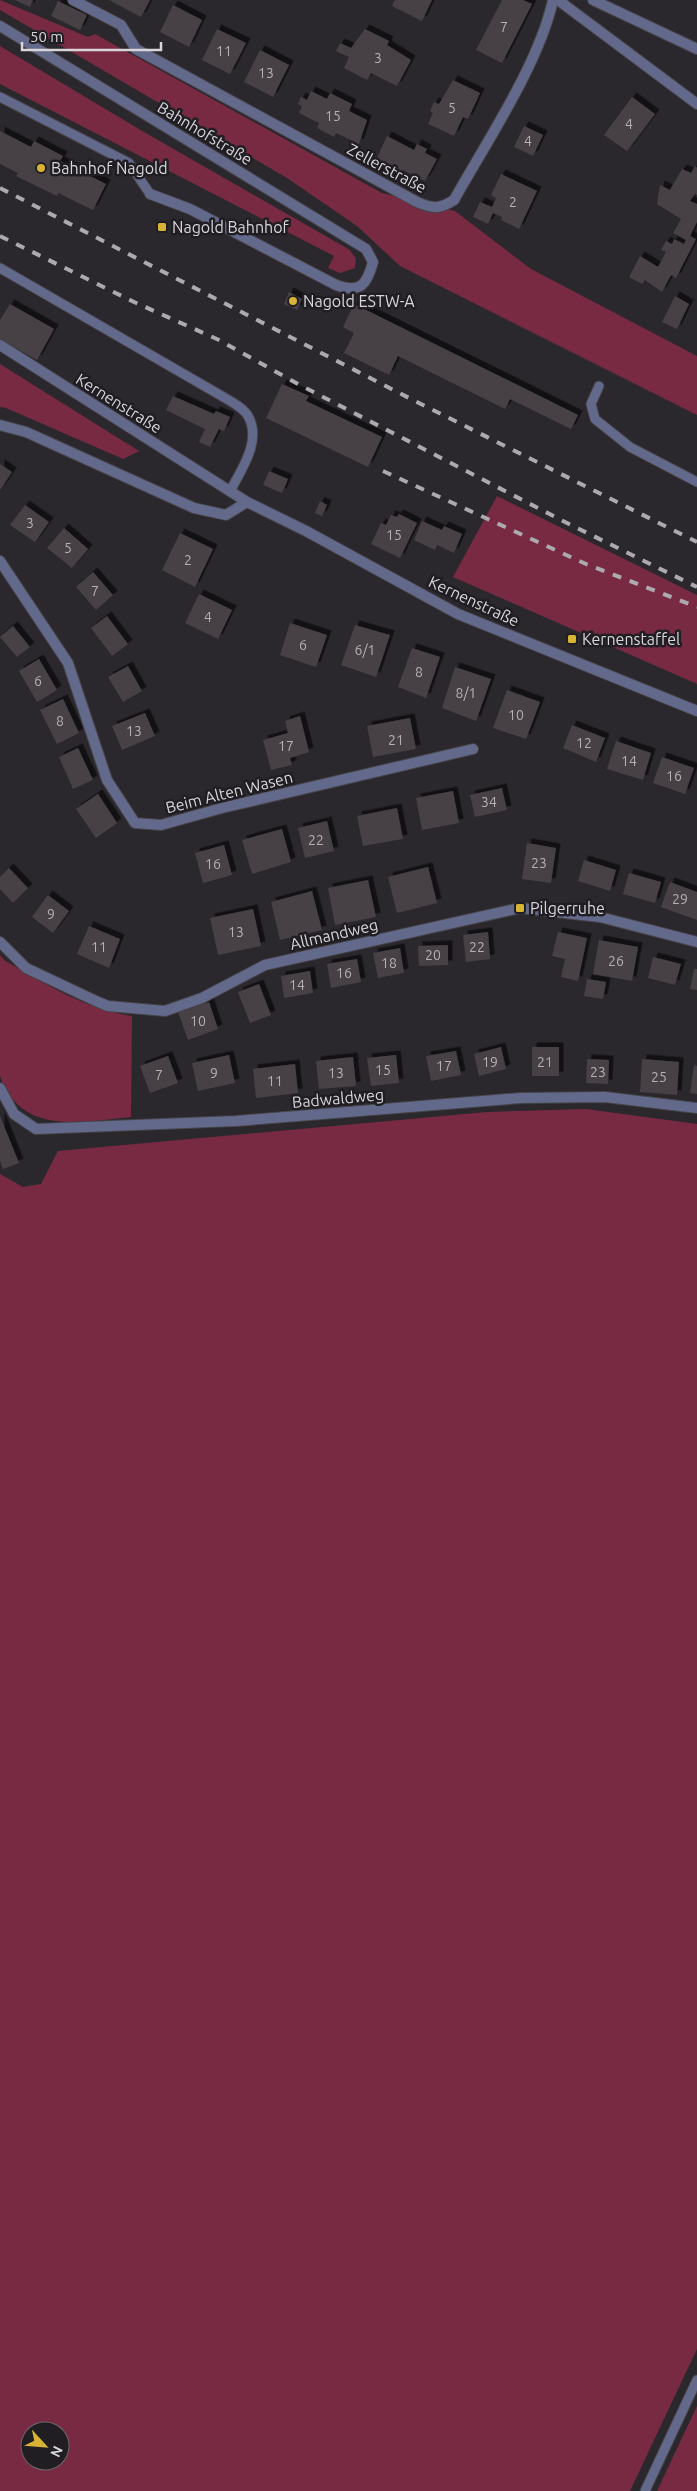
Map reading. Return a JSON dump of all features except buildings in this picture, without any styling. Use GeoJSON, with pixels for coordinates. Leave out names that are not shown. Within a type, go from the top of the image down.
{"type":"FeatureCollection","features":[{"type":"Feature","properties":{"kind":"street","name":"Zellerstraße"},"geometry":{"type":"LineString","coordinates":[[73,0],[121,25],[136,49],[417,202],[436,209],[442,208],[454,200],[517,87],[548,23],[553,0]]}},
{"type":"Feature","properties":{"kind":"street"},"geometry":{"type":"LineString","coordinates":[[558,0],[697,104]]}},
{"type":"Feature","properties":{"kind":"street"},"geometry":{"type":"LineString","coordinates":[[593,0],[697,49]]}},
{"type":"Feature","properties":{"kind":"street","name":"Bahnhofstraße"},"geometry":{"type":"LineString","coordinates":[[0,26],[366,249],[373,262],[368,279],[357,288],[348,289],[336,285],[190,209],[150,194]]}},
{"type":"Feature","properties":{"kind":"street","name":"Kernenstraße"},"geometry":{"type":"LineString","coordinates":[[0,345],[247,502],[306,531],[458,614],[697,711]]}},
{"type":"Feature","properties":{"kind":"street"},"geometry":{"type":"LineString","coordinates":[[0,425],[26,432],[194,508],[226,515],[247,502]]}},
{"type":"Feature","properties":{"kind":"street","name":"Beim Alten Wasen"},"geometry":{"type":"LineString","coordinates":[[0,561],[68,663],[108,780],[134,822],[160,825],[222,808],[473,748]]}},
{"type":"Feature","properties":{"kind":"street","name":"Allmandweg"},"geometry":{"type":"LineString","coordinates":[[0,942],[26,968],[98,1002],[108,1006],[165,1010],[202,998],[265,965],[520,908],[600,917],[697,942]]}},
{"type":"Feature","properties":{"kind":"street","name":"Badwaldweg"},"geometry":{"type":"LineString","coordinates":[[0,1088],[14,1114],[36,1129],[86,1129],[236,1121],[521,1098],[605,1097],[697,1108]]}},
{"type":"Feature","properties":{"kind":"lane"},"geometry":{"type":"LineString","coordinates":[[0,97],[129,163],[150,194]]}},
{"type":"Feature","properties":{"kind":"lane"},"geometry":{"type":"LineString","coordinates":[[0,268],[220,395],[247,414],[254,435],[244,466],[230,492]]}},
{"type":"Feature","properties":{"kind":"lane"},"geometry":{"type":"LineString","coordinates":[[599,386],[591,404],[595,419],[630,448],[697,482]]}},
{"type":"Feature","properties":{"kind":"lane"},"geometry":{"type":"LineString","coordinates":[[645,2491],[697,2380]]}},
{"type":"Feature","properties":{"kind":"shaded area"},"geometry":{"type":"Polygon","coordinates":[[[0,0],[88,37],[95,34],[382,193],[455,211],[531,269],[697,356],[697,415],[400,266],[357,226],[287,178],[0,10],[0,0]]]}},
{"type":"Feature","properties":{"kind":"shaded area"},"geometry":{"type":"Polygon","coordinates":[[[0,46],[144,132],[350,250],[356,259],[355,268],[340,273],[328,268],[334,256],[0,84],[0,46]]]}},
{"type":"Feature","properties":{"kind":"shaded area"},"geometry":{"type":"Polygon","coordinates":[[[0,364],[139,451],[123,459],[0,407],[0,364]]]}},
{"type":"Feature","properties":{"kind":"shaded area"},"geometry":{"type":"Polygon","coordinates":[[[497,496],[697,595],[697,684],[453,577],[497,496]]]}},
{"type":"Feature","properties":{"kind":"shaded area"},"geometry":{"type":"Polygon","coordinates":[[[0,955],[4,960],[35,978],[82,1002],[115,1013],[132,1016],[131,1117],[73,1122],[55,1121],[37,1117],[22,1108],[10,1095],[0,1076],[0,955]]]}},
{"type":"Feature","properties":{"kind":"shaded area"},"geometry":{"type":"Polygon","coordinates":[[[586,1109],[697,1124],[697,2349],[630,2491],[0,2491],[0,1174],[23,1187],[41,1184],[58,1151],[487,1112],[586,1109]]]}},
{"type":"Feature","properties":{"kind":"shaded area"},"geometry":{"type":"Polygon","coordinates":[[[697,2406],[697,2491],[657,2491],[697,2406]]]}},
{"type":"Feature","properties":{"kind":"railway"},"geometry":{"type":"LineString","coordinates":[[0,188],[411,399],[697,542]]}},
{"type":"Feature","properties":{"kind":"railway"},"geometry":{"type":"LineString","coordinates":[[0,236],[134,302],[219,340],[298,384],[565,522],[697,587]]}},
{"type":"Feature","properties":{"kind":"railway"},"geometry":{"type":"LineString","coordinates":[[383,471],[586,564],[697,607]]}},
{"type":"Feature","properties":{"kind":"place","name":"Bahnhof Nagold"},"geometry":{"type":"Point","coordinates":[41,168]}},
{"type":"Feature","properties":{"kind":"place","name":"Nagold Bahnhof"},"geometry":{"type":"Point","coordinates":[162,227]}},
{"type":"Feature","properties":{"kind":"place","name":"Nagold ESTW-A"},"geometry":{"type":"Point","coordinates":[293,301]}},
{"type":"Feature","properties":{"kind":"place","name":"Kernenstaffel"},"geometry":{"type":"Point","coordinates":[572,639]}},
{"type":"Feature","properties":{"kind":"place","name":"Pilgerruhe"},"geometry":{"type":"Point","coordinates":[520,908]}}]}
